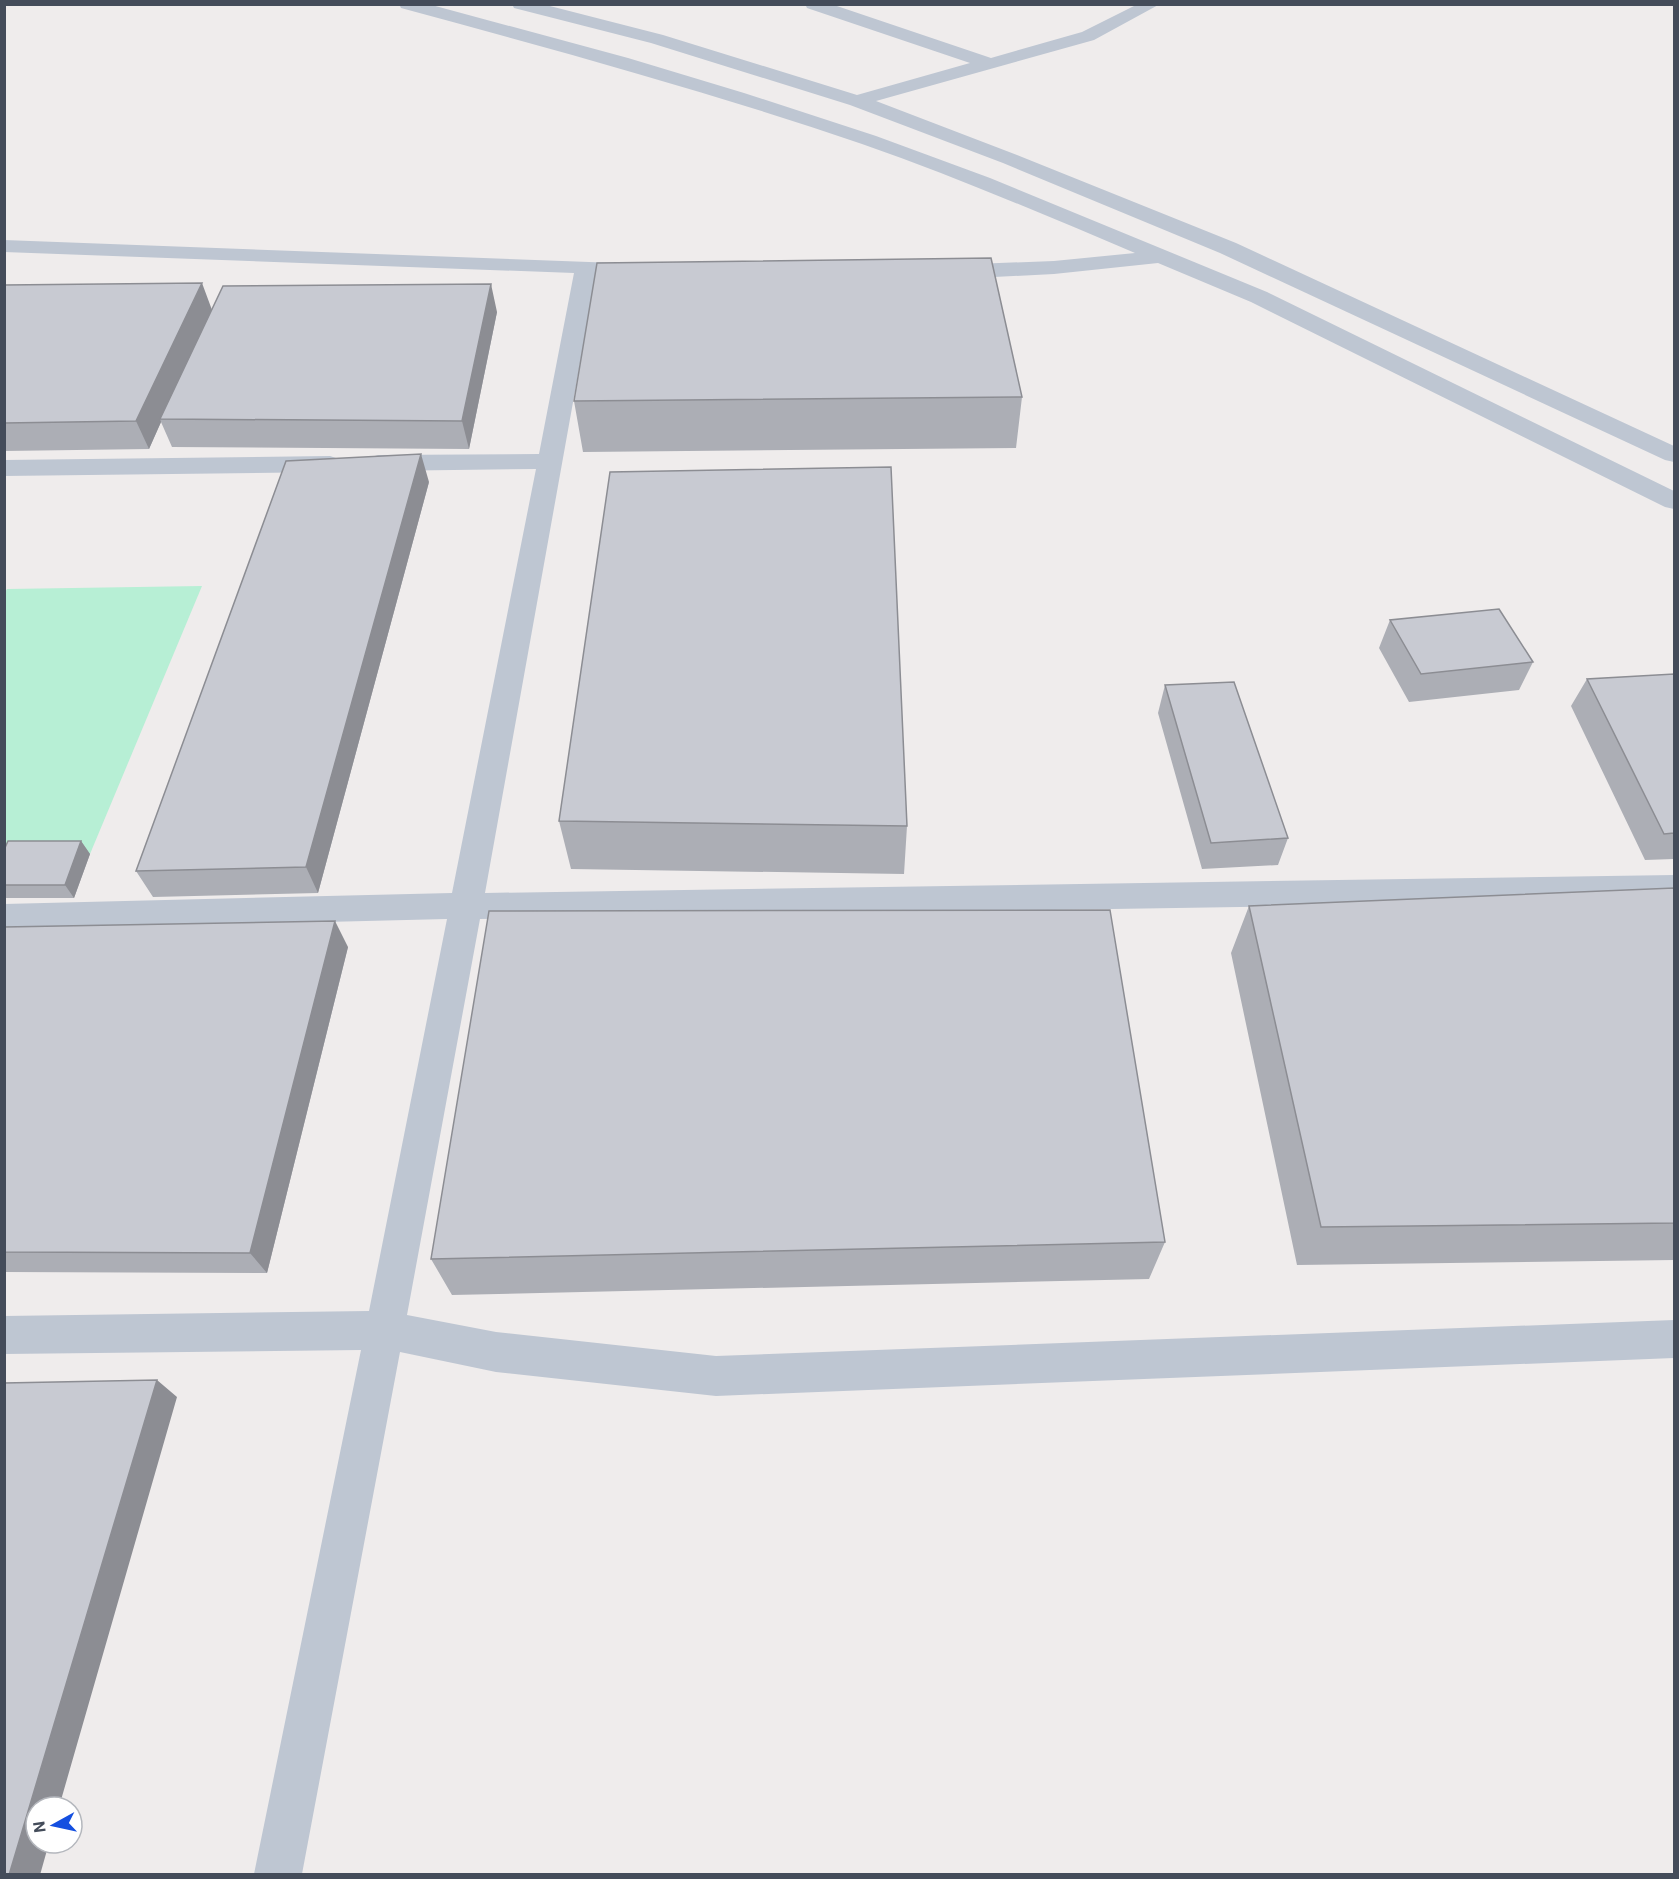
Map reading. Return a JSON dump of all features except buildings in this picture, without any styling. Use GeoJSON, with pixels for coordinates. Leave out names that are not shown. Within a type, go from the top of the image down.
{"type":"FeatureCollection","features":[{"type":"Feature","properties":{"kind":"street"},"geometry":{"type":"LineString","coordinates":[[407,4],[622,62],[868,140],[983,182],[1259,297],[1674,501]]}},
{"type":"Feature","properties":{"kind":"street"},"geometry":{"type":"LineString","coordinates":[[520,4],[657,39],[856,101],[1010,159],[1228,248],[1674,455]]}},
{"type":"Feature","properties":{"kind":"street"},"geometry":{"type":"LineString","coordinates":[[813,4],[991,63]]}},
{"type":"Feature","properties":{"kind":"street"},"geometry":{"type":"LineString","coordinates":[[856,101],[1088,36],[1152,4]]}},
{"type":"Feature","properties":{"kind":"street"},"geometry":{"type":"LineString","coordinates":[[4,246],[633,269]]}},
{"type":"Feature","properties":{"kind":"street"},"geometry":{"type":"LineString","coordinates":[[923,272],[1004,272],[1160,256]]}},
{"type":"Feature","properties":{"kind":"street"},"geometry":{"type":"LineString","coordinates":[[278,1875],[466,906],[586,267]]}},
{"type":"Feature","properties":{"kind":"street"},"geometry":{"type":"LineString","coordinates":[[4,468],[549,462]]}},
{"type":"Feature","properties":{"kind":"street"},"geometry":{"type":"LineString","coordinates":[[4,917],[466,906],[1674,887]]}},
{"type":"Feature","properties":{"kind":"street"},"geometry":{"type":"LineString","coordinates":[[4,1335],[384,1330],[496,1352],[716,1376],[1674,1339]]}},
{"type":"Feature","properties":{"kind":"green space"},"geometry":{"type":"Polygon","coordinates":[[[202,586],[90,854],[5,855],[4,594],[7,589],[202,586]]]}}]}
